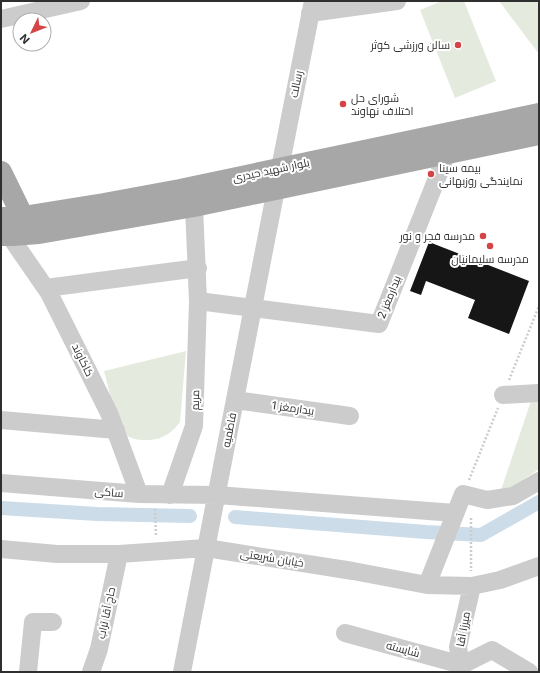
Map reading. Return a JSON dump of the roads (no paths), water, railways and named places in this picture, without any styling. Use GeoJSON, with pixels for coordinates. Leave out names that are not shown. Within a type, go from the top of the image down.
{"type":"FeatureCollection","features":[{"type":"Feature","properties":{"kind":"main road","name":"بلوار شهید حیدری"},"geometry":{"type":"LineString","coordinates":[[11,224],[539,114]]}},
{"type":"Feature","properties":{"kind":"main road","name":"بلوار شهید حیدری"},"geometry":{"type":"LineString","coordinates":[[11,224],[194,206],[539,134]]}},
{"type":"Feature","properties":{"kind":"main road"},"geometry":{"type":"LineString","coordinates":[[276,189],[280,168]]}},
{"type":"Feature","properties":{"kind":"main road"},"geometry":{"type":"LineString","coordinates":[[1,172],[11,224]]}},
{"type":"Feature","properties":{"kind":"street"},"geometry":{"type":"LineString","coordinates":[[1,19],[81,1]]}},
{"type":"Feature","properties":{"kind":"street"},"geometry":{"type":"LineString","coordinates":[[311,7],[396,1]]}},
{"type":"Feature","properties":{"kind":"street","name":"رسالت"},"geometry":{"type":"LineString","coordinates":[[280,168],[311,7]]}},
{"type":"Feature","properties":{"kind":"street","name":"بیدارمغز 2"},"geometry":{"type":"LineString","coordinates":[[253,309],[379,324],[447,153]]}},
{"type":"Feature","properties":{"kind":"street","name":"فاطمیه"},"geometry":{"type":"LineString","coordinates":[[182,672],[276,189]]}},
{"type":"Feature","properties":{"kind":"street","name":"مریم"},"geometry":{"type":"LineString","coordinates":[[170,495],[194,426],[198,268],[194,206]]}},
{"type":"Feature","properties":{"kind":"street","name":"کاکاوند"},"geometry":{"type":"LineString","coordinates":[[11,224],[46,288],[109,413],[139,494]]}},
{"type":"Feature","properties":{"kind":"street"},"geometry":{"type":"LineString","coordinates":[[46,288],[198,268]]}},
{"type":"Feature","properties":{"kind":"street"},"geometry":{"type":"LineString","coordinates":[[198,301],[253,309]]}},
{"type":"Feature","properties":{"kind":"street"},"geometry":{"type":"LineString","coordinates":[[503,395],[539,393]]}},
{"type":"Feature","properties":{"kind":"street","name":"بیدارمغز 1"},"geometry":{"type":"LineString","coordinates":[[235,400],[350,416]]}},
{"type":"Feature","properties":{"kind":"street"},"geometry":{"type":"LineString","coordinates":[[1,420],[116,430]]}},
{"type":"Feature","properties":{"kind":"street"},"geometry":{"type":"LineString","coordinates":[[427,586],[463,516],[463,494],[487,500],[513,496],[539,481]]}},
{"type":"Feature","properties":{"kind":"street","name":"ساکی"},"geometry":{"type":"LineString","coordinates":[[1,483],[139,494],[216,495],[463,516]]}},
{"type":"Feature","properties":{"kind":"street","name":"خیابان شریعتی"},"geometry":{"type":"LineString","coordinates":[[1,549],[57,554],[119,554],[206,548],[353,571],[427,586],[472,586],[500,580],[539,566]]}},
{"type":"Feature","properties":{"kind":"street","name":"حاج آقا تراب"},"geometry":{"type":"LineString","coordinates":[[91,672],[99,649],[119,554]]}},
{"type":"Feature","properties":{"kind":"street","name":"میرزا آقا"},"geometry":{"type":"LineString","coordinates":[[462,669],[458,647],[472,586]]}},
{"type":"Feature","properties":{"kind":"street"},"geometry":{"type":"LineString","coordinates":[[28,672],[32,622],[53,622]]}},
{"type":"Feature","properties":{"kind":"street","name":"شایسته"},"geometry":{"type":"LineString","coordinates":[[345,633],[462,669]]}},
{"type":"Feature","properties":{"kind":"street"},"geometry":{"type":"LineString","coordinates":[[462,669],[492,650],[529,672]]}},
{"type":"Feature","properties":{"kind":"waterway"},"geometry":{"type":"LineString","coordinates":[[235,517],[481,535],[539,502]]}},
{"type":"Feature","properties":{"kind":"waterway"},"geometry":{"type":"LineString","coordinates":[[1,508],[97,514],[190,516]]}},
{"type":"Feature","properties":{"kind":"place","name":"سالن ورزشی کوثر"},"geometry":{"type":"Point","coordinates":[458,45]}},
{"type":"Feature","properties":{"kind":"place","name":"شورای حل اختلاف نهاوند"},"geometry":{"type":"Point","coordinates":[343,104]}},
{"type":"Feature","properties":{"kind":"place","name":"بیمه سینا نمایندگی روزبهانی"},"geometry":{"type":"Point","coordinates":[431,174]}},
{"type":"Feature","properties":{"kind":"place","name":"مدرسه فجر و نور"},"geometry":{"type":"Point","coordinates":[483,236]}},
{"type":"Feature","properties":{"kind":"place","name":"مدرسه سلیمانیان"},"geometry":{"type":"Point","coordinates":[490,246]}}]}
